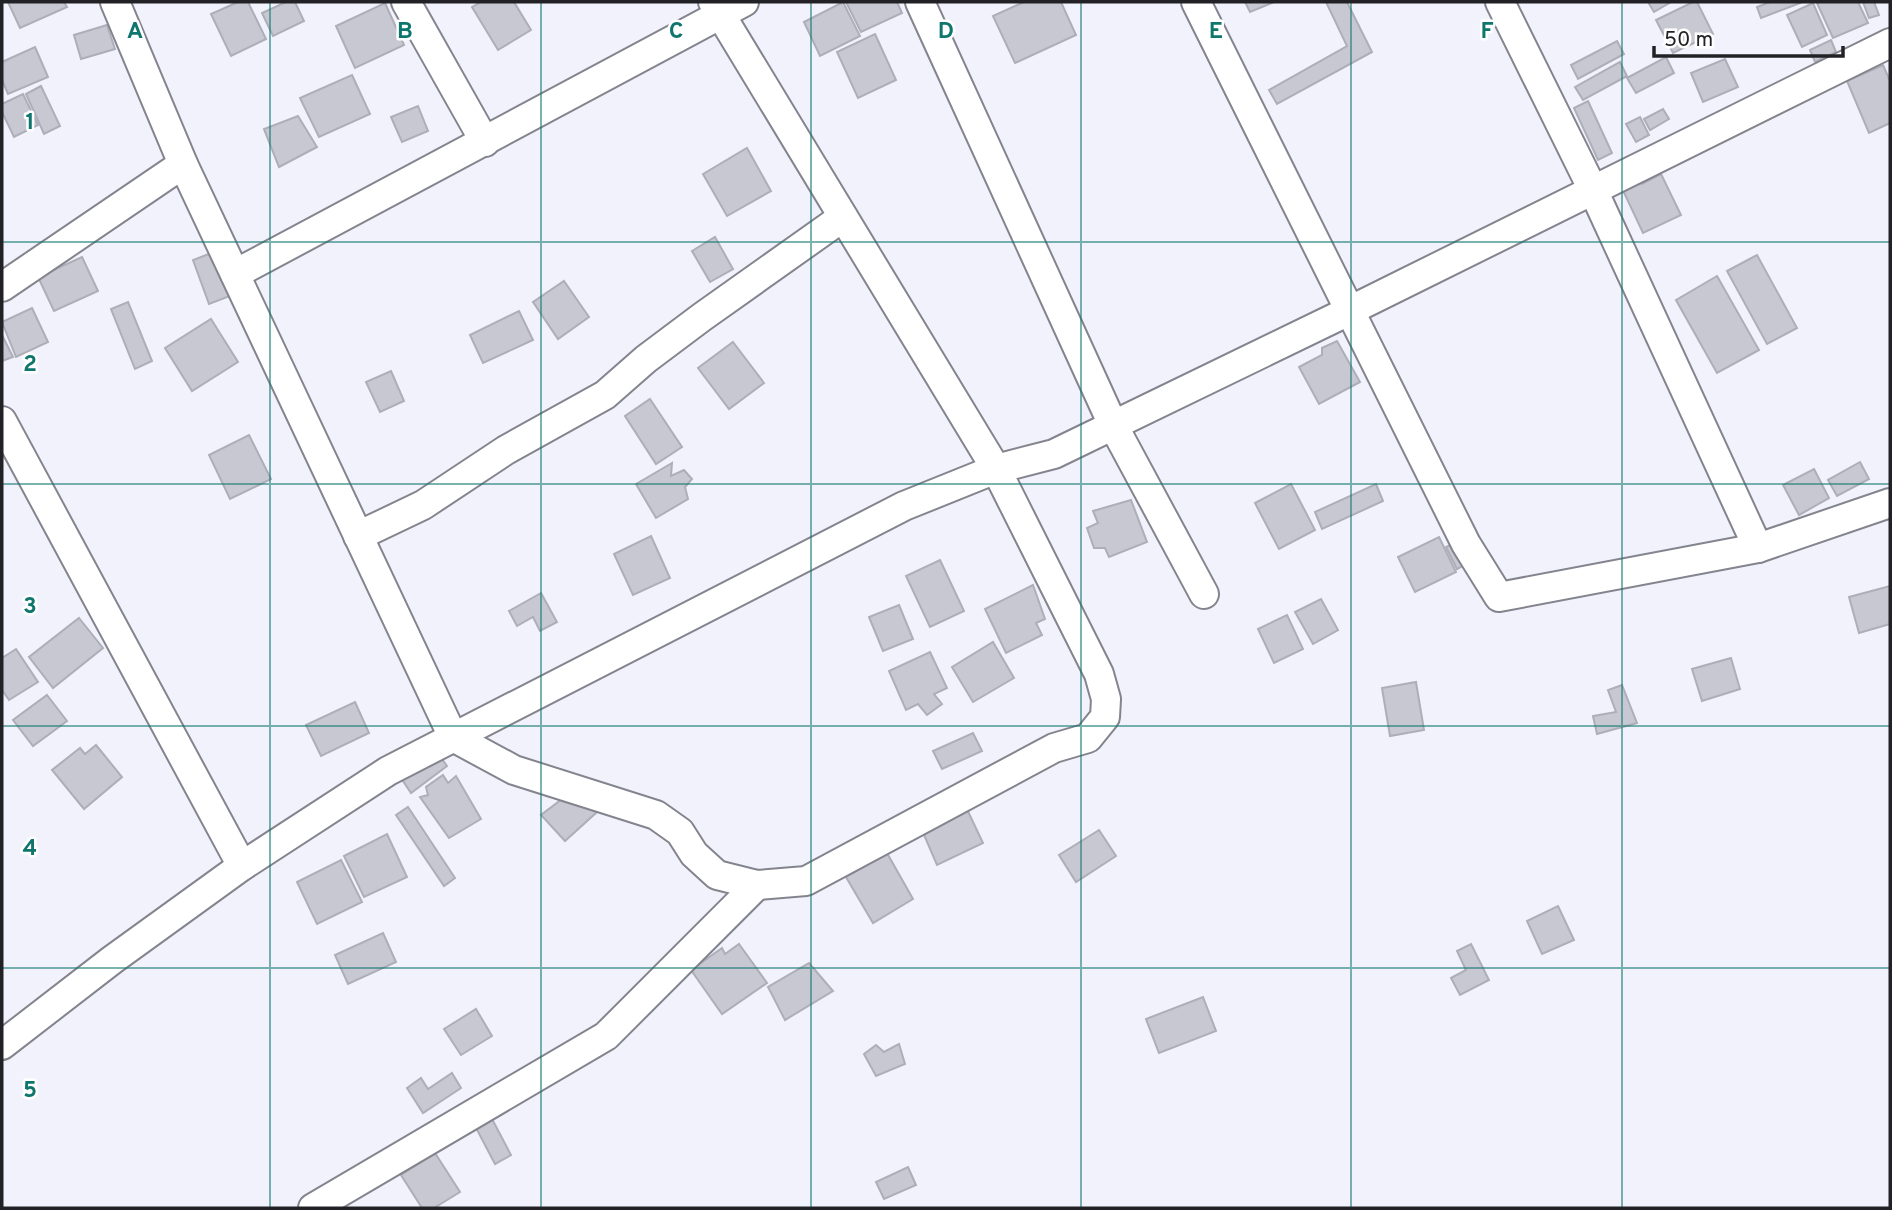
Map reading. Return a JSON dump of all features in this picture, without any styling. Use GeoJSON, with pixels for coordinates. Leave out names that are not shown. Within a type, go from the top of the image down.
{"type":"FeatureCollection","features":[{"type":"Feature","properties":{"kind":"street"},"geometry":{"type":"LineString","coordinates":[[115,2],[183,164],[453,737],[514,770],[656,815],[680,832],[694,854],[717,875],[757,885],[806,881],[1054,748],[1088,738],[1105,717],[1105,699],[1099,674],[996,469],[843,217],[726,6],[485,142],[235,274]]}},
{"type":"Feature","properties":{"kind":"street"},"geometry":{"type":"LineString","coordinates":[[406,2],[485,142]]}},
{"type":"Feature","properties":{"kind":"street"},"geometry":{"type":"LineString","coordinates":[[920,2],[1113,425],[1204,594]]}},
{"type":"Feature","properties":{"kind":"street"},"geometry":{"type":"LineString","coordinates":[[1196,2],[1466,544],[1499,597],[1758,548],[1890,503]]}},
{"type":"Feature","properties":{"kind":"street"},"geometry":{"type":"LineString","coordinates":[[1500,2],[1593,190],[1758,548]]}},
{"type":"Feature","properties":{"kind":"street"},"geometry":{"type":"LineString","coordinates":[[2,1045],[112,960],[242,866],[388,771],[904,506],[996,469],[1054,454],[1890,43]]}},
{"type":"Feature","properties":{"kind":"street"},"geometry":{"type":"LineString","coordinates":[[2,287],[183,164]]}},
{"type":"Feature","properties":{"kind":"street"},"geometry":{"type":"LineString","coordinates":[[358,536],[424,505],[506,450],[606,395],[646,359],[843,217]]}},
{"type":"Feature","properties":{"kind":"street"},"geometry":{"type":"LineString","coordinates":[[2,421],[242,866]]}},
{"type":"Feature","properties":{"kind":"street"},"geometry":{"type":"LineString","coordinates":[[313,1208],[606,1036],[757,885]]}},
{"type":"Feature","properties":{"kind":"building"},"geometry":{"type":"Polygon","coordinates":[[[8,2],[64,2],[67,7],[20,28],[8,2]]]}},
{"type":"Feature","properties":{"kind":"building"},"geometry":{"type":"Polygon","coordinates":[[[238,2],[248,2],[266,39],[231,56],[211,14],[238,2]]]}},
{"type":"Feature","properties":{"kind":"building"},"geometry":{"type":"Polygon","coordinates":[[[286,2],[295,2],[304,21],[273,36],[262,13],[286,2]]]}},
{"type":"Feature","properties":{"kind":"building"},"geometry":{"type":"Polygon","coordinates":[[[481,2],[514,2],[531,30],[498,50],[472,7],[481,2]]]}},
{"type":"Feature","properties":{"kind":"building"},"geometry":{"type":"Polygon","coordinates":[[[843,2],[860,36],[820,56],[804,22],[843,2]]]}},
{"type":"Feature","properties":{"kind":"building"},"geometry":{"type":"Polygon","coordinates":[[[846,2],[897,2],[902,13],[861,32],[846,2]]]}},
{"type":"Feature","properties":{"kind":"building"},"geometry":{"type":"Polygon","coordinates":[[[1024,2],[1061,2],[1076,35],[1015,63],[993,16],[1024,2]]]}},
{"type":"Feature","properties":{"kind":"building"},"geometry":{"type":"Polygon","coordinates":[[[1245,2],[1274,2],[1250,12],[1245,2]]]}},
{"type":"Feature","properties":{"kind":"building"},"geometry":{"type":"Polygon","coordinates":[[[1326,2],[1347,2],[1372,52],[1277,104],[1269,90],[1347,46],[1326,2]]]}},
{"type":"Feature","properties":{"kind":"building"},"geometry":{"type":"Polygon","coordinates":[[[1648,2],[1671,2],[1654,12],[1648,2]]]}},
{"type":"Feature","properties":{"kind":"building"},"geometry":{"type":"Polygon","coordinates":[[[1697,2],[1713,34],[1673,53],[1656,20],[1697,2]]]}},
{"type":"Feature","properties":{"kind":"building"},"geometry":{"type":"Polygon","coordinates":[[[1770,2],[1800,3],[1761,18],[1757,7],[1770,2]]]}},
{"type":"Feature","properties":{"kind":"building"},"geometry":{"type":"Polygon","coordinates":[[[1858,2],[1868,23],[1833,38],[1817,3],[1858,2]]]}},
{"type":"Feature","properties":{"kind":"building"},"geometry":{"type":"Polygon","coordinates":[[[1863,2],[1874,2],[1879,15],[1869,18],[1863,2]]]}},
{"type":"Feature","properties":{"kind":"building"},"geometry":{"type":"Polygon","coordinates":[[[385,3],[404,45],[355,68],[336,26],[385,3]]]}},
{"type":"Feature","properties":{"kind":"building"},"geometry":{"type":"Polygon","coordinates":[[[1813,3],[1827,35],[1802,47],[1787,15],[1813,3]]]}},
{"type":"Feature","properties":{"kind":"building"},"geometry":{"type":"Polygon","coordinates":[[[107,25],[115,49],[81,59],[74,35],[107,25]]]}},
{"type":"Feature","properties":{"kind":"building"},"geometry":{"type":"Polygon","coordinates":[[[875,34],[896,80],[858,98],[837,52],[875,34]]]}},
{"type":"Feature","properties":{"kind":"building"},"geometry":{"type":"Polygon","coordinates":[[[1831,40],[1836,52],[1815,62],[1810,50],[1831,40]]]}},
{"type":"Feature","properties":{"kind":"building"},"geometry":{"type":"Polygon","coordinates":[[[1617,41],[1624,54],[1578,79],[1571,65],[1617,41]]]}},
{"type":"Feature","properties":{"kind":"building"},"geometry":{"type":"Polygon","coordinates":[[[35,47],[48,77],[8,94],[2,80],[2,62],[35,47]]]}},
{"type":"Feature","properties":{"kind":"building"},"geometry":{"type":"Polygon","coordinates":[[[1666,57],[1674,73],[1636,93],[1627,78],[1666,57]]]}},
{"type":"Feature","properties":{"kind":"building"},"geometry":{"type":"Polygon","coordinates":[[[1725,59],[1738,87],[1703,102],[1691,73],[1725,59]]]}},
{"type":"Feature","properties":{"kind":"building"},"geometry":{"type":"Polygon","coordinates":[[[1620,62],[1627,76],[1583,100],[1575,87],[1620,62]]]}},
{"type":"Feature","properties":{"kind":"building"},"geometry":{"type":"Polygon","coordinates":[[[1883,65],[1890,81],[1890,123],[1869,133],[1847,81],[1883,65]]]}},
{"type":"Feature","properties":{"kind":"building"},"geometry":{"type":"Polygon","coordinates":[[[352,75],[370,114],[319,137],[300,98],[352,75]]]}},
{"type":"Feature","properties":{"kind":"building"},"geometry":{"type":"Polygon","coordinates":[[[41,86],[60,126],[44,134],[26,94],[41,86]]]}},
{"type":"Feature","properties":{"kind":"building"},"geometry":{"type":"Polygon","coordinates":[[[23,94],[38,125],[14,137],[2,112],[2,104],[23,94]]]}},
{"type":"Feature","properties":{"kind":"building"},"geometry":{"type":"Polygon","coordinates":[[[1588,101],[1612,153],[1598,160],[1574,108],[1588,101]]]}},
{"type":"Feature","properties":{"kind":"building"},"geometry":{"type":"Polygon","coordinates":[[[418,106],[428,131],[402,142],[391,117],[418,106]]]}},
{"type":"Feature","properties":{"kind":"building"},"geometry":{"type":"Polygon","coordinates":[[[1663,109],[1669,119],[1650,130],[1644,119],[1663,109]]]}},
{"type":"Feature","properties":{"kind":"building"},"geometry":{"type":"Polygon","coordinates":[[[298,116],[317,147],[279,167],[264,129],[298,116]]]}},
{"type":"Feature","properties":{"kind":"building"},"geometry":{"type":"Polygon","coordinates":[[[1640,117],[1649,135],[1636,142],[1626,124],[1640,117]]]}},
{"type":"Feature","properties":{"kind":"building"},"geometry":{"type":"Polygon","coordinates":[[[747,148],[771,191],[727,216],[703,174],[747,148]]]}},
{"type":"Feature","properties":{"kind":"building"},"geometry":{"type":"Polygon","coordinates":[[[1661,174],[1681,215],[1643,233],[1620,184],[1637,176],[1642,184],[1661,174]]]}},
{"type":"Feature","properties":{"kind":"building"},"geometry":{"type":"Polygon","coordinates":[[[715,237],[733,269],[710,282],[692,251],[715,237]]]}},
{"type":"Feature","properties":{"kind":"building"},"geometry":{"type":"Polygon","coordinates":[[[214,252],[230,296],[209,304],[193,260],[214,252]]]}},
{"type":"Feature","properties":{"kind":"building"},"geometry":{"type":"Polygon","coordinates":[[[1757,255],[1797,328],[1767,344],[1727,271],[1757,255]]]}},
{"type":"Feature","properties":{"kind":"building"},"geometry":{"type":"Polygon","coordinates":[[[82,257],[98,291],[54,311],[38,277],[82,257]]]}},
{"type":"Feature","properties":{"kind":"building"},"geometry":{"type":"Polygon","coordinates":[[[1717,276],[1759,350],[1717,373],[1676,300],[1717,276]]]}},
{"type":"Feature","properties":{"kind":"building"},"geometry":{"type":"Polygon","coordinates":[[[564,281],[589,317],[558,339],[533,302],[564,281]]]}},
{"type":"Feature","properties":{"kind":"building"},"geometry":{"type":"Polygon","coordinates":[[[128,302],[152,361],[135,369],[111,309],[128,302]]]}},
{"type":"Feature","properties":{"kind":"building"},"geometry":{"type":"Polygon","coordinates":[[[32,308],[48,342],[16,357],[2,322],[32,308]]]}},
{"type":"Feature","properties":{"kind":"building"},"geometry":{"type":"Polygon","coordinates":[[[519,311],[533,340],[483,363],[470,335],[519,311]]]}},
{"type":"Feature","properties":{"kind":"building"},"geometry":{"type":"Polygon","coordinates":[[[211,319],[238,362],[192,391],[165,348],[211,319]]]}},
{"type":"Feature","properties":{"kind":"building"},"geometry":{"type":"Polygon","coordinates":[[[2,335],[13,357],[2,361],[2,335]]]}},
{"type":"Feature","properties":{"kind":"building"},"geometry":{"type":"Polygon","coordinates":[[[1337,341],[1360,382],[1319,404],[1299,367],[1322,355],[1322,348],[1337,341]]]}},
{"type":"Feature","properties":{"kind":"building"},"geometry":{"type":"Polygon","coordinates":[[[733,342],[764,383],[729,409],[698,368],[733,342]]]}},
{"type":"Feature","properties":{"kind":"building"},"geometry":{"type":"Polygon","coordinates":[[[391,371],[404,401],[380,412],[366,382],[391,371]]]}},
{"type":"Feature","properties":{"kind":"building"},"geometry":{"type":"Polygon","coordinates":[[[650,399],[682,447],[656,464],[625,416],[650,399]]]}},
{"type":"Feature","properties":{"kind":"building"},"geometry":{"type":"Polygon","coordinates":[[[249,435],[271,479],[230,499],[209,455],[249,435]]]}},
{"type":"Feature","properties":{"kind":"building"},"geometry":{"type":"Polygon","coordinates":[[[1860,462],[1869,479],[1837,496],[1828,480],[1860,462]]]}},
{"type":"Feature","properties":{"kind":"building"},"geometry":{"type":"Polygon","coordinates":[[[672,463],[671,476],[684,470],[692,479],[685,487],[688,499],[656,518],[636,484],[672,463]]]}},
{"type":"Feature","properties":{"kind":"building"},"geometry":{"type":"Polygon","coordinates":[[[1814,469],[1829,498],[1799,515],[1783,485],[1814,469]]]}},
{"type":"Feature","properties":{"kind":"building"},"geometry":{"type":"Polygon","coordinates":[[[1291,484],[1315,530],[1279,549],[1255,503],[1291,484]]]}},
{"type":"Feature","properties":{"kind":"building"},"geometry":{"type":"Polygon","coordinates":[[[1376,484],[1383,501],[1322,529],[1315,512],[1376,484]]]}},
{"type":"Feature","properties":{"kind":"building"},"geometry":{"type":"Polygon","coordinates":[[[1131,500],[1147,542],[1109,557],[1105,548],[1094,548],[1087,528],[1098,523],[1093,511],[1131,500]]]}},
{"type":"Feature","properties":{"kind":"building"},"geometry":{"type":"Polygon","coordinates":[[[651,536],[670,578],[633,595],[614,554],[651,536]]]}},
{"type":"Feature","properties":{"kind":"building"},"geometry":{"type":"Polygon","coordinates":[[[1439,537],[1456,572],[1415,592],[1398,557],[1439,537]]]}},
{"type":"Feature","properties":{"kind":"building"},"geometry":{"type":"Polygon","coordinates":[[[1455,543],[1466,564],[1457,569],[1446,547],[1455,543]]]}},
{"type":"Feature","properties":{"kind":"building"},"geometry":{"type":"Polygon","coordinates":[[[940,560],[964,611],[930,627],[906,576],[940,560]]]}},
{"type":"Feature","properties":{"kind":"building"},"geometry":{"type":"Polygon","coordinates":[[[1033,585],[1045,619],[1036,623],[1042,635],[1006,653],[985,609],[1033,585]]]}},
{"type":"Feature","properties":{"kind":"building"},"geometry":{"type":"Polygon","coordinates":[[[1890,586],[1890,624],[1859,633],[1849,597],[1890,586]]]}},
{"type":"Feature","properties":{"kind":"building"},"geometry":{"type":"Polygon","coordinates":[[[541,593],[557,622],[540,631],[533,617],[517,626],[509,611],[541,593]]]}},
{"type":"Feature","properties":{"kind":"building"},"geometry":{"type":"Polygon","coordinates":[[[1321,599],[1338,630],[1313,644],[1295,612],[1321,599]]]}},
{"type":"Feature","properties":{"kind":"building"},"geometry":{"type":"Polygon","coordinates":[[[899,605],[913,639],[883,651],[869,617],[899,605]]]}},
{"type":"Feature","properties":{"kind":"building"},"geometry":{"type":"Polygon","coordinates":[[[1287,615],[1303,649],[1274,663],[1258,629],[1287,615]]]}},
{"type":"Feature","properties":{"kind":"building"},"geometry":{"type":"Polygon","coordinates":[[[79,618],[103,648],[53,688],[29,657],[79,618]]]}},
{"type":"Feature","properties":{"kind":"building"},"geometry":{"type":"Polygon","coordinates":[[[993,642],[1014,678],[973,702],[952,667],[993,642]]]}},
{"type":"Feature","properties":{"kind":"building"},"geometry":{"type":"Polygon","coordinates":[[[16,649],[38,682],[9,700],[2,690],[2,658],[16,649]]]}},
{"type":"Feature","properties":{"kind":"building"},"geometry":{"type":"Polygon","coordinates":[[[930,652],[947,688],[934,694],[942,704],[927,715],[918,704],[906,710],[889,671],[930,652]]]}},
{"type":"Feature","properties":{"kind":"building"},"geometry":{"type":"Polygon","coordinates":[[[1731,658],[1740,689],[1702,701],[1692,669],[1731,658]]]}},
{"type":"Feature","properties":{"kind":"building"},"geometry":{"type":"Polygon","coordinates":[[[1416,682],[1424,730],[1390,736],[1382,688],[1416,682]]]}},
{"type":"Feature","properties":{"kind":"building"},"geometry":{"type":"Polygon","coordinates":[[[1622,685],[1637,723],[1597,734],[1593,716],[1616,712],[1608,690],[1622,685]]]}},
{"type":"Feature","properties":{"kind":"building"},"geometry":{"type":"Polygon","coordinates":[[[47,695],[67,721],[33,746],[13,720],[47,695]]]}},
{"type":"Feature","properties":{"kind":"building"},"geometry":{"type":"Polygon","coordinates":[[[355,702],[369,733],[321,756],[306,725],[355,702]]]}},
{"type":"Feature","properties":{"kind":"building"},"geometry":{"type":"Polygon","coordinates":[[[973,733],[982,751],[942,769],[933,751],[973,733]]]}},
{"type":"Feature","properties":{"kind":"building"},"geometry":{"type":"Polygon","coordinates":[[[96,745],[122,777],[84,809],[52,770],[80,748],[85,754],[96,745]]]}},
{"type":"Feature","properties":{"kind":"building"},"geometry":{"type":"Polygon","coordinates":[[[435,749],[447,766],[411,793],[399,775],[435,749]]]}},
{"type":"Feature","properties":{"kind":"building"},"geometry":{"type":"Polygon","coordinates":[[[443,775],[448,783],[456,776],[481,819],[449,838],[420,797],[428,795],[426,787],[443,775]]]}},
{"type":"Feature","properties":{"kind":"building"},"geometry":{"type":"Polygon","coordinates":[[[570,793],[597,812],[565,841],[541,815],[570,793]]]}},
{"type":"Feature","properties":{"kind":"building"},"geometry":{"type":"Polygon","coordinates":[[[965,805],[983,843],[937,865],[921,828],[965,805]]]}},
{"type":"Feature","properties":{"kind":"building"},"geometry":{"type":"Polygon","coordinates":[[[408,807],[455,878],[444,886],[396,815],[408,807]]]}},
{"type":"Feature","properties":{"kind":"building"},"geometry":{"type":"Polygon","coordinates":[[[1099,830],[1116,856],[1076,882],[1059,855],[1099,830]]]}},
{"type":"Feature","properties":{"kind":"building"},"geometry":{"type":"Polygon","coordinates":[[[387,834],[407,877],[364,897],[344,856],[387,834]]]}},
{"type":"Feature","properties":{"kind":"building"},"geometry":{"type":"Polygon","coordinates":[[[887,853],[913,899],[873,923],[846,877],[887,853]]]}},
{"type":"Feature","properties":{"kind":"building"},"geometry":{"type":"Polygon","coordinates":[[[341,860],[362,902],[317,924],[297,882],[341,860]]]}},
{"type":"Feature","properties":{"kind":"building"},"geometry":{"type":"Polygon","coordinates":[[[1558,906],[1574,940],[1542,954],[1527,921],[1558,906]]]}},
{"type":"Feature","properties":{"kind":"building"},"geometry":{"type":"Polygon","coordinates":[[[383,933],[396,962],[348,984],[335,955],[383,933]]]}},
{"type":"Feature","properties":{"kind":"building"},"geometry":{"type":"Polygon","coordinates":[[[739,944],[767,983],[722,1014],[691,970],[722,948],[725,954],[739,944]]]}},
{"type":"Feature","properties":{"kind":"building"},"geometry":{"type":"Polygon","coordinates":[[[1471,944],[1489,980],[1460,995],[1451,978],[1466,970],[1457,951],[1471,944]]]}},
{"type":"Feature","properties":{"kind":"building"},"geometry":{"type":"Polygon","coordinates":[[[809,963],[833,991],[785,1020],[768,987],[809,963]]]}},
{"type":"Feature","properties":{"kind":"building"},"geometry":{"type":"Polygon","coordinates":[[[1203,997],[1216,1031],[1159,1053],[1146,1019],[1203,997]]]}},
{"type":"Feature","properties":{"kind":"building"},"geometry":{"type":"Polygon","coordinates":[[[476,1009],[492,1036],[461,1055],[444,1029],[476,1009]]]}},
{"type":"Feature","properties":{"kind":"building"},"geometry":{"type":"Polygon","coordinates":[[[899,1044],[905,1064],[876,1076],[864,1054],[876,1045],[884,1052],[899,1044]]]}},
{"type":"Feature","properties":{"kind":"building"},"geometry":{"type":"Polygon","coordinates":[[[452,1073],[461,1088],[423,1113],[407,1088],[421,1078],[428,1089],[452,1073]]]}},
{"type":"Feature","properties":{"kind":"building"},"geometry":{"type":"Polygon","coordinates":[[[491,1117],[511,1155],[495,1164],[475,1126],[491,1117]]]}},
{"type":"Feature","properties":{"kind":"building"},"geometry":{"type":"Polygon","coordinates":[[[435,1153],[460,1192],[434,1208],[422,1208],[401,1175],[435,1153]]]}},
{"type":"Feature","properties":{"kind":"building"},"geometry":{"type":"Polygon","coordinates":[[[908,1167],[916,1185],[884,1199],[876,1182],[908,1167]]]}}]}
